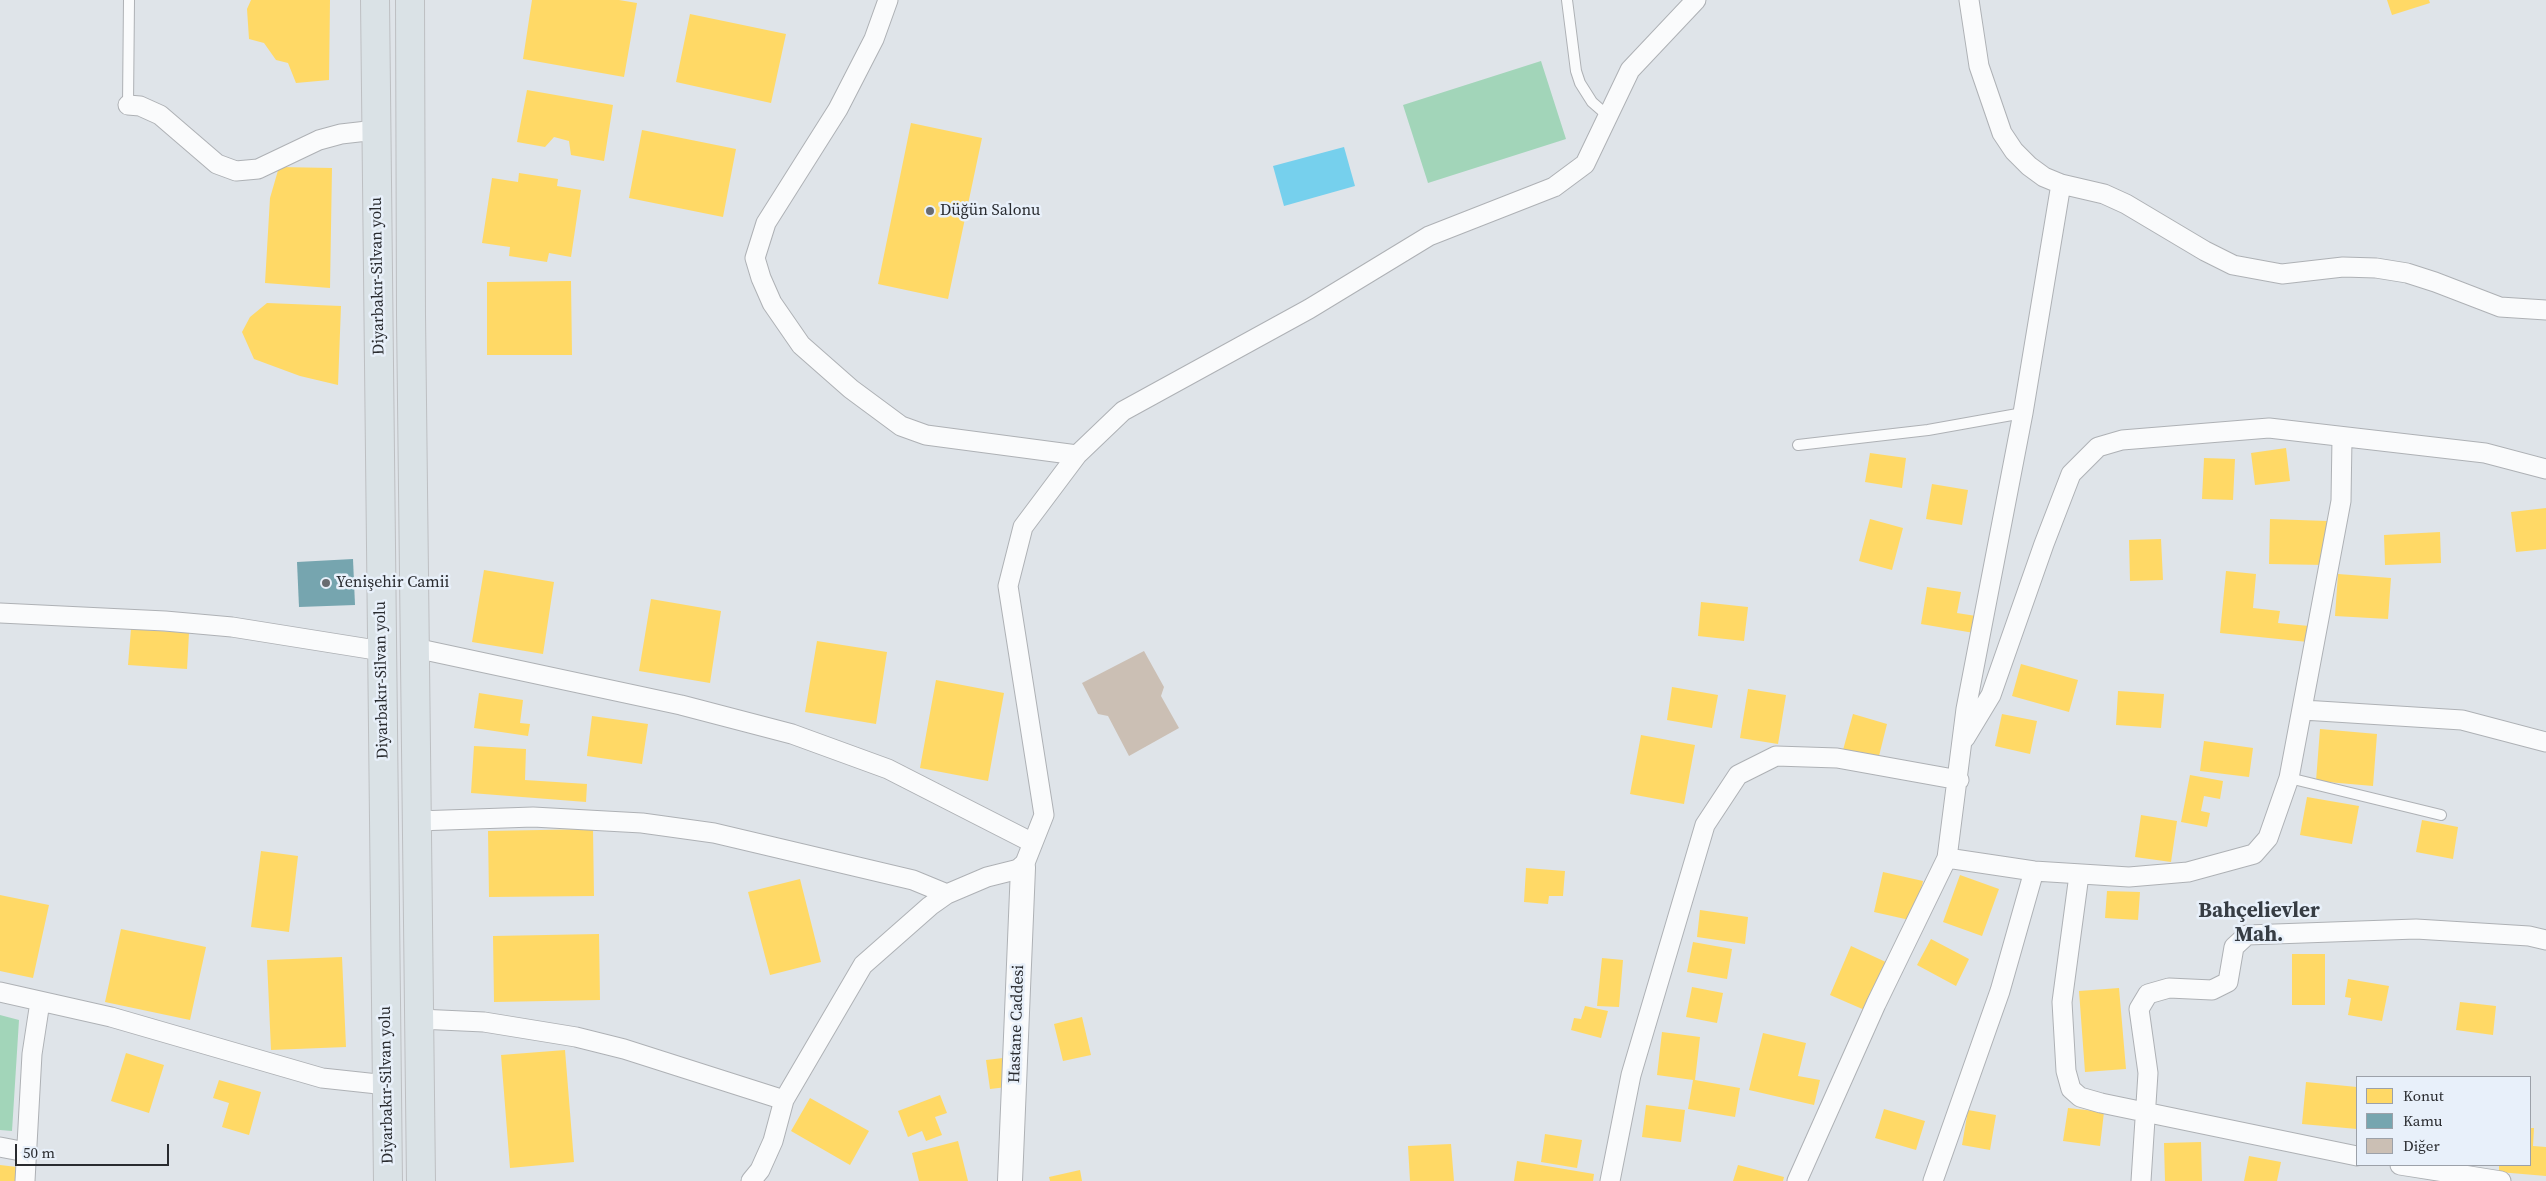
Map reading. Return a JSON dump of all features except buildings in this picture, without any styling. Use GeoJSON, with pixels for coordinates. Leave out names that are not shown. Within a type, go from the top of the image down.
{"type":"FeatureCollection","features":[{"type":"Feature","properties":{"kind":"highway","name":"Diyarbakır-Silvan yolu"},"geometry":{"type":"LineString","coordinates":[[375,0],[388,1181]]}},
{"type":"Feature","properties":{"kind":"highway","name":"Diyarbakır-Silvan yolu"},"geometry":{"type":"LineString","coordinates":[[410,0],[411,315],[421,1181]]}},
{"type":"Feature","properties":{"kind":"street"},"geometry":{"type":"LineString","coordinates":[[888,0],[874,39],[838,109],[766,223],[755,258],[761,278],[772,303],[800,345],[851,389],[901,426],[926,435],[1077,455]]}},
{"type":"Feature","properties":{"kind":"street"},"geometry":{"type":"LineString","coordinates":[[751,1181],[760,1170],[773,1141],[784,1100],[863,964],[947,894],[987,877],[1023,868],[1044,815],[1008,586],[1023,527],[1077,455],[1123,411],[1309,309],[1429,236],[1554,187],[1585,164],[1630,70],[1696,0]]}},
{"type":"Feature","properties":{"kind":"street"},"geometry":{"type":"LineString","coordinates":[[1970,0],[1979,66],[2002,133],[2014,151],[2029,166],[2061,184],[2104,194],[2126,204],[2205,251],[2233,265],[2282,274],[2343,267],[2376,268],[2407,273],[2500,307],[2522,310],[2546,310]]}},
{"type":"Feature","properties":{"kind":"street"},"geometry":{"type":"LineString","coordinates":[[128,105],[140,106],[160,115],[217,164],[236,171],[258,169],[319,140],[341,134],[376,130]]}},
{"type":"Feature","properties":{"kind":"street"},"geometry":{"type":"LineString","coordinates":[[1797,1181],[1876,1004],[1947,858],[1966,709],[2023,413],[2061,184]]}},
{"type":"Feature","properties":{"kind":"street"},"geometry":{"type":"LineString","coordinates":[[1962,743],[1992,695],[2044,544],[2071,474],[2098,447],[2122,440],[2269,428],[2342,438],[2485,453],[2546,469]]}},
{"type":"Feature","properties":{"kind":"street"},"geometry":{"type":"LineString","coordinates":[[1947,858],[2034,871],[2129,877],[2188,872],[2254,854],[2268,838],[2289,778],[2341,501],[2342,438]]}},
{"type":"Feature","properties":{"kind":"street"},"geometry":{"type":"LineString","coordinates":[[0,613],[166,621],[222,626],[382,651]]}},
{"type":"Feature","properties":{"kind":"street"},"geometry":{"type":"LineString","coordinates":[[415,648],[681,705],[792,734],[888,769],[1033,843]]}},
{"type":"Feature","properties":{"kind":"street"},"geometry":{"type":"LineString","coordinates":[[2303,710],[2462,720],[2546,742]]}},
{"type":"Feature","properties":{"kind":"street"},"geometry":{"type":"LineString","coordinates":[[1610,1181],[1631,1075],[1705,826],[1738,775],[1776,756],[1837,758],[1958,780]]}},
{"type":"Feature","properties":{"kind":"street"},"geometry":{"type":"LineString","coordinates":[[417,821],[533,817],[651,824],[714,833],[904,878],[934,887],[947,894]]}},
{"type":"Feature","properties":{"kind":"street","name":"Hastane Caddesi"},"geometry":{"type":"LineString","coordinates":[[1010,1181],[1023,868]]}},
{"type":"Feature","properties":{"kind":"street"},"geometry":{"type":"LineString","coordinates":[[1933,1181],[2000,991],[2034,871]]}},
{"type":"Feature","properties":{"kind":"street"},"geometry":{"type":"LineString","coordinates":[[2079,875],[2062,1002],[2066,1071],[2071,1089],[2080,1097],[2356,1156]]}},
{"type":"Feature","properties":{"kind":"street"},"geometry":{"type":"LineString","coordinates":[[2141,1181],[2148,1073],[2139,1009],[2148,994],[2169,988],[2212,990],[2228,982],[2234,947],[2247,935],[2416,929],[2529,936],[2546,940]]}},
{"type":"Feature","properties":{"kind":"street"},"geometry":{"type":"LineString","coordinates":[[0,992],[112,1017],[322,1078],[387,1085]]}},
{"type":"Feature","properties":{"kind":"street"},"geometry":{"type":"LineString","coordinates":[[25,1181],[32,1054],[40,1002]]}},
{"type":"Feature","properties":{"kind":"street"},"geometry":{"type":"LineString","coordinates":[[419,1019],[484,1022],[576,1037],[624,1049],[784,1100]]}},
{"type":"Feature","properties":{"kind":"street"},"geometry":{"type":"LineString","coordinates":[[0,1147],[26,1152]]}},
{"type":"Feature","properties":{"kind":"street"},"geometry":{"type":"LineString","coordinates":[[2406,1166],[2501,1181]]}},
{"type":"Feature","properties":{"kind":"lane"},"geometry":{"type":"LineString","coordinates":[[128,105],[129,0]]}},
{"type":"Feature","properties":{"kind":"lane"},"geometry":{"type":"LineString","coordinates":[[1568,0],[1576,71],[1580,84],[1592,102],[1608,116]]}},
{"type":"Feature","properties":{"kind":"lane"},"geometry":{"type":"LineString","coordinates":[[1798,445],[1928,430],[2023,413]]}},
{"type":"Feature","properties":{"kind":"lane"},"geometry":{"type":"LineString","coordinates":[[2289,778],[2441,815]]}},
{"type":"Feature","properties":{"kind":"green space"},"geometry":{"type":"Polygon","coordinates":[[[1541,61],[1566,139],[1428,183],[1403,105],[1541,61]]]}},
{"type":"Feature","properties":{"kind":"green space"},"geometry":{"type":"Polygon","coordinates":[[[0,1015],[19,1020],[12,1131],[0,1130],[0,1015]]]}},
{"type":"Feature","properties":{"kind":"water"},"geometry":{"type":"Polygon","coordinates":[[[1344,147],[1355,186],[1284,206],[1273,166],[1344,147]]]}},
{"type":"Feature","properties":{"kind":"place","name":"Düğün Salonu"},"geometry":{"type":"Point","coordinates":[930,211]}},
{"type":"Feature","properties":{"kind":"place","name":"Yenişehir Camii"},"geometry":{"type":"Point","coordinates":[326,583]}},
{"type":"Feature","properties":{"kind":"district","name":"Bahçelievler Mah."},"geometry":{"type":"Point","coordinates":[2259,924]}}]}
